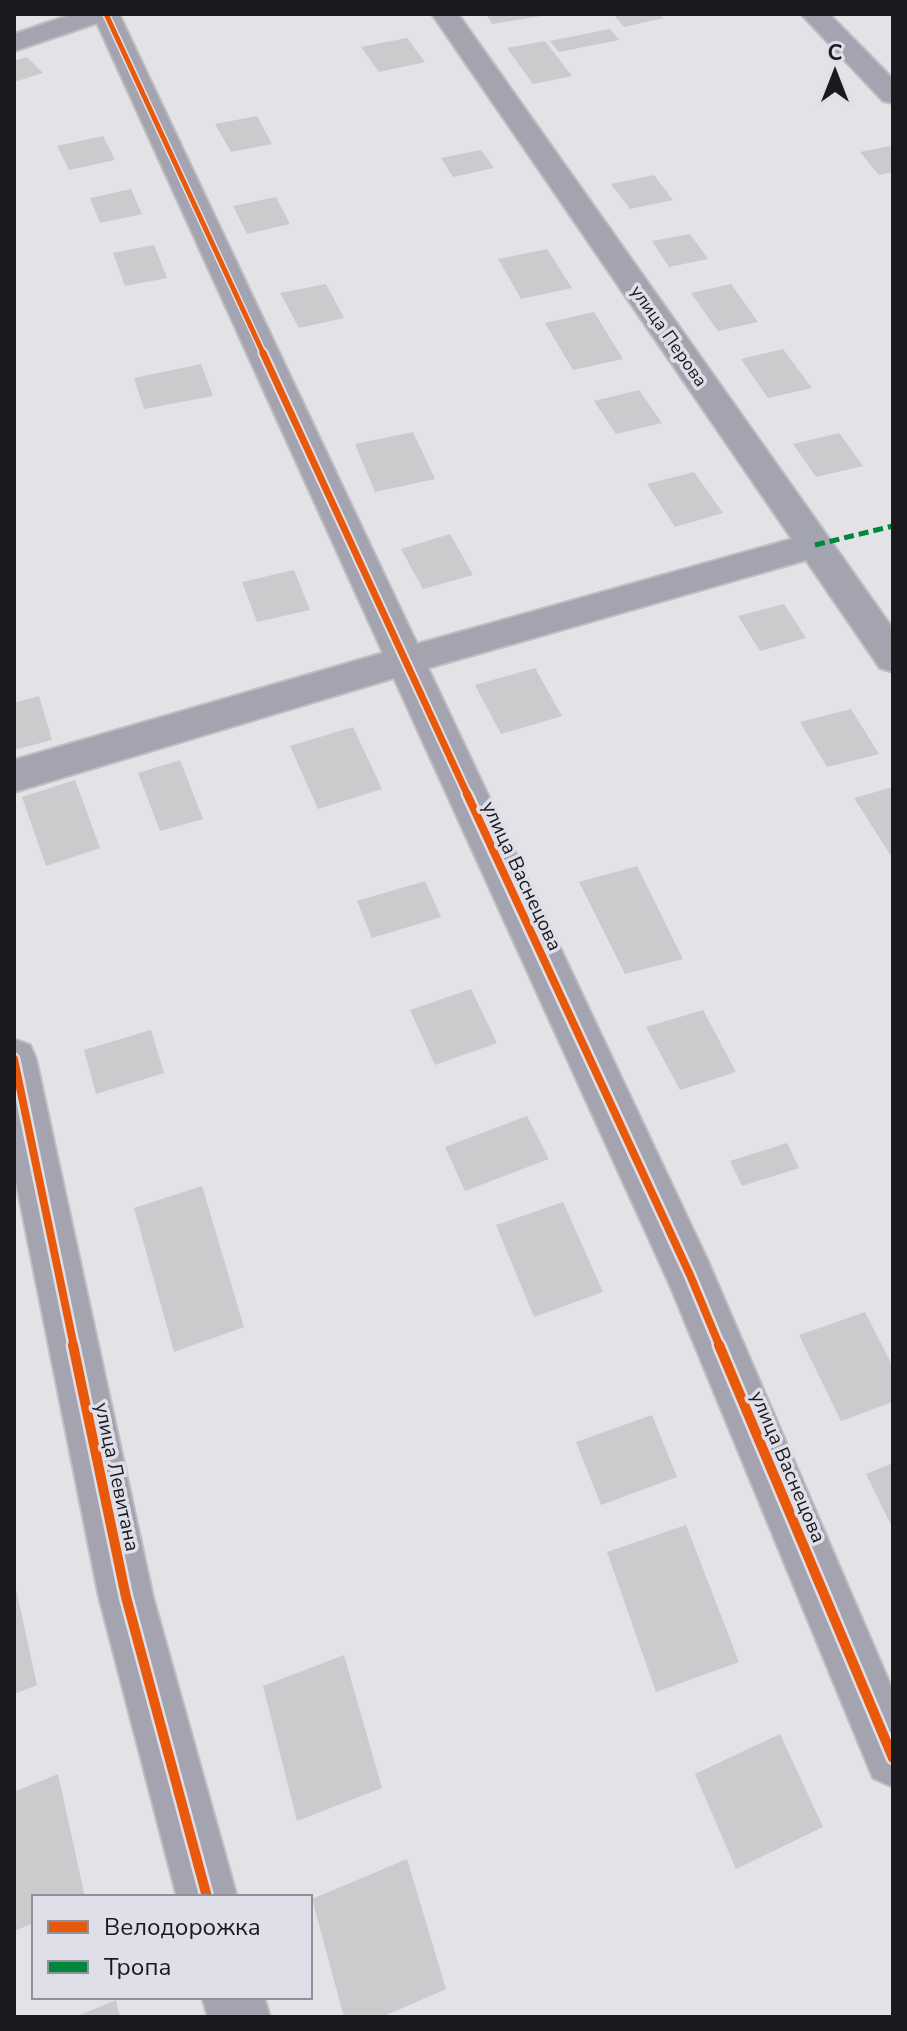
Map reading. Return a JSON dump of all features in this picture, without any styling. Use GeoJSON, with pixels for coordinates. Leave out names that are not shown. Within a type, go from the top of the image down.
{"type":"FeatureCollection","features":[{"type":"Feature","properties":{"kind":"street"},"geometry":{"type":"LineString","coordinates":[[14,43],[98,14]]}},
{"type":"Feature","properties":{"kind":"street","name":"улица Васнецова"},"geometry":{"type":"LineString","coordinates":[[106,14],[690,1275],[893,1758]]}},
{"type":"Feature","properties":{"kind":"street","name":"улица Перова"},"geometry":{"type":"LineString","coordinates":[[445,14],[893,658]]}},
{"type":"Feature","properties":{"kind":"street"},"geometry":{"type":"LineString","coordinates":[[814,14],[893,95]]}},
{"type":"Feature","properties":{"kind":"street"},"geometry":{"type":"LineString","coordinates":[[14,776],[404,661],[815,545]]}},
{"type":"Feature","properties":{"kind":"street","name":"улица Левитана"},"geometry":{"type":"LineString","coordinates":[[14,1059],[126,1597],[206,1895]]}},
{"type":"Feature","properties":{"kind":"building"},"geometry":{"type":"Polygon","coordinates":[[[486,14],[541,14],[541,16],[492,24],[486,14]]]}},
{"type":"Feature","properties":{"kind":"building"},"geometry":{"type":"Polygon","coordinates":[[[613,14],[659,14],[663,18],[624,27],[613,14]]]}},
{"type":"Feature","properties":{"kind":"building"},"geometry":{"type":"Polygon","coordinates":[[[610,29],[619,40],[559,52],[550,41],[610,29]]]}},
{"type":"Feature","properties":{"kind":"building"},"geometry":{"type":"Polygon","coordinates":[[[407,38],[425,62],[379,72],[361,47],[407,38]]]}},
{"type":"Feature","properties":{"kind":"building"},"geometry":{"type":"Polygon","coordinates":[[[545,41],[572,76],[533,84],[507,48],[545,41]]]}},
{"type":"Feature","properties":{"kind":"building"},"geometry":{"type":"Polygon","coordinates":[[[27,57],[43,73],[14,82],[14,61],[27,57]]]}},
{"type":"Feature","properties":{"kind":"building"},"geometry":{"type":"Polygon","coordinates":[[[257,116],[272,144],[231,152],[215,124],[257,116]]]}},
{"type":"Feature","properties":{"kind":"building"},"geometry":{"type":"Polygon","coordinates":[[[103,136],[115,160],[69,170],[57,146],[103,136]]]}},
{"type":"Feature","properties":{"kind":"building"},"geometry":{"type":"Polygon","coordinates":[[[890,146],[893,150],[893,172],[879,175],[860,152],[890,146]]]}},
{"type":"Feature","properties":{"kind":"building"},"geometry":{"type":"Polygon","coordinates":[[[481,150],[494,168],[453,177],[441,158],[481,150]]]}},
{"type":"Feature","properties":{"kind":"building"},"geometry":{"type":"Polygon","coordinates":[[[654,175],[673,200],[630,209],[611,184],[654,175]]]}},
{"type":"Feature","properties":{"kind":"building"},"geometry":{"type":"Polygon","coordinates":[[[131,189],[142,214],[100,223],[90,198],[131,189]]]}},
{"type":"Feature","properties":{"kind":"building"},"geometry":{"type":"Polygon","coordinates":[[[276,197],[290,224],[247,234],[233,206],[276,197]]]}},
{"type":"Feature","properties":{"kind":"building"},"geometry":{"type":"Polygon","coordinates":[[[690,234],[708,259],[669,267],[652,241],[690,234]]]}},
{"type":"Feature","properties":{"kind":"building"},"geometry":{"type":"Polygon","coordinates":[[[154,245],[167,278],[125,286],[113,253],[154,245]]]}},
{"type":"Feature","properties":{"kind":"building"},"geometry":{"type":"Polygon","coordinates":[[[547,249],[572,288],[521,299],[498,259],[547,249]]]}},
{"type":"Feature","properties":{"kind":"building"},"geometry":{"type":"Polygon","coordinates":[[[326,284],[344,318],[299,328],[280,293],[326,284]]]}},
{"type":"Feature","properties":{"kind":"building"},"geometry":{"type":"Polygon","coordinates":[[[731,284],[758,322],[718,331],[691,293],[731,284]]]}},
{"type":"Feature","properties":{"kind":"building"},"geometry":{"type":"Polygon","coordinates":[[[594,312],[623,359],[573,370],[545,323],[594,312]]]}},
{"type":"Feature","properties":{"kind":"building"},"geometry":{"type":"Polygon","coordinates":[[[783,349],[812,388],[768,398],[741,359],[783,349]]]}},
{"type":"Feature","properties":{"kind":"building"},"geometry":{"type":"Polygon","coordinates":[[[201,364],[213,396],[144,409],[134,378],[201,364]]]}},
{"type":"Feature","properties":{"kind":"building"},"geometry":{"type":"Polygon","coordinates":[[[639,390],[662,423],[616,434],[594,401],[639,390]]]}},
{"type":"Feature","properties":{"kind":"building"},"geometry":{"type":"Polygon","coordinates":[[[413,432],[435,479],[375,492],[355,444],[413,432]]]}},
{"type":"Feature","properties":{"kind":"building"},"geometry":{"type":"Polygon","coordinates":[[[839,433],[863,466],[816,477],[793,444],[839,433]]]}},
{"type":"Feature","properties":{"kind":"building"},"geometry":{"type":"Polygon","coordinates":[[[694,472],[723,513],[675,527],[647,484],[694,472]]]}},
{"type":"Feature","properties":{"kind":"building"},"geometry":{"type":"Polygon","coordinates":[[[450,534],[473,575],[423,589],[401,549],[450,534]]]}},
{"type":"Feature","properties":{"kind":"building"},"geometry":{"type":"Polygon","coordinates":[[[294,570],[310,610],[257,622],[242,582],[294,570]]]}},
{"type":"Feature","properties":{"kind":"building"},"geometry":{"type":"Polygon","coordinates":[[[784,604],[806,638],[760,651],[738,616],[784,604]]]}},
{"type":"Feature","properties":{"kind":"building"},"geometry":{"type":"Polygon","coordinates":[[[535,668],[562,716],[501,734],[475,685],[535,668]]]}},
{"type":"Feature","properties":{"kind":"building"},"geometry":{"type":"Polygon","coordinates":[[[39,696],[52,740],[14,750],[14,703],[39,696]]]}},
{"type":"Feature","properties":{"kind":"building"},"geometry":{"type":"Polygon","coordinates":[[[851,709],[879,754],[827,767],[800,722],[851,709]]]}},
{"type":"Feature","properties":{"kind":"building"},"geometry":{"type":"Polygon","coordinates":[[[353,727],[382,789],[318,809],[290,746],[353,727]]]}},
{"type":"Feature","properties":{"kind":"building"},"geometry":{"type":"Polygon","coordinates":[[[180,760],[203,819],[160,831],[138,773],[180,760]]]}},
{"type":"Feature","properties":{"kind":"building"},"geometry":{"type":"Polygon","coordinates":[[[75,780],[100,848],[46,866],[22,797],[75,780]]]}},
{"type":"Feature","properties":{"kind":"building"},"geometry":{"type":"Polygon","coordinates":[[[893,787],[893,859],[854,798],[893,787]]]}},
{"type":"Feature","properties":{"kind":"building"},"geometry":{"type":"Polygon","coordinates":[[[637,866],[683,959],[625,974],[579,882],[637,866]]]}},
{"type":"Feature","properties":{"kind":"building"},"geometry":{"type":"Polygon","coordinates":[[[425,881],[441,917],[372,938],[357,901],[425,881]]]}},
{"type":"Feature","properties":{"kind":"building"},"geometry":{"type":"Polygon","coordinates":[[[471,989],[497,1043],[435,1065],[410,1010],[471,989]]]}},
{"type":"Feature","properties":{"kind":"building"},"geometry":{"type":"Polygon","coordinates":[[[703,1010],[736,1072],[680,1090],[646,1027],[703,1010]]]}},
{"type":"Feature","properties":{"kind":"building"},"geometry":{"type":"Polygon","coordinates":[[[151,1030],[164,1073],[96,1094],[84,1050],[151,1030]]]}},
{"type":"Feature","properties":{"kind":"building"},"geometry":{"type":"Polygon","coordinates":[[[527,1116],[549,1159],[465,1191],[445,1147],[527,1116]]]}},
{"type":"Feature","properties":{"kind":"building"},"geometry":{"type":"Polygon","coordinates":[[[787,1143],[799,1168],[742,1186],[730,1161],[787,1143]]]}},
{"type":"Feature","properties":{"kind":"building"},"geometry":{"type":"Polygon","coordinates":[[[202,1186],[244,1327],[174,1352],[134,1208],[202,1186]]]}},
{"type":"Feature","properties":{"kind":"building"},"geometry":{"type":"Polygon","coordinates":[[[563,1202],[603,1292],[534,1317],[496,1225],[563,1202]]]}},
{"type":"Feature","properties":{"kind":"building"},"geometry":{"type":"Polygon","coordinates":[[[865,1312],[893,1367],[893,1402],[841,1421],[799,1335],[865,1312]]]}},
{"type":"Feature","properties":{"kind":"building"},"geometry":{"type":"Polygon","coordinates":[[[652,1415],[677,1477],[601,1505],[576,1442],[652,1415]]]}},
{"type":"Feature","properties":{"kind":"building"},"geometry":{"type":"Polygon","coordinates":[[[893,1463],[893,1529],[866,1474],[893,1463]]]}},
{"type":"Feature","properties":{"kind":"building"},"geometry":{"type":"Polygon","coordinates":[[[686,1525],[739,1662],[656,1692],[607,1552],[686,1525]]]}},
{"type":"Feature","properties":{"kind":"building"},"geometry":{"type":"Polygon","coordinates":[[[14,1580],[37,1685],[14,1694],[14,1580]]]}},
{"type":"Feature","properties":{"kind":"building"},"geometry":{"type":"Polygon","coordinates":[[[344,1655],[382,1788],[297,1821],[263,1686],[344,1655]]]}},
{"type":"Feature","properties":{"kind":"building"},"geometry":{"type":"Polygon","coordinates":[[[780,1734],[823,1827],[736,1869],[695,1774],[780,1734]]]}},
{"type":"Feature","properties":{"kind":"building"},"geometry":{"type":"Polygon","coordinates":[[[58,1774],[85,1895],[32,1895],[32,1924],[14,1931],[14,1792],[58,1774]]]}},
{"type":"Feature","properties":{"kind":"building"},"geometry":{"type":"Polygon","coordinates":[[[407,1859],[446,1989],[382,2017],[344,2017],[312,1899],[407,1859]]]}},
{"type":"Feature","properties":{"kind":"building"},"geometry":{"type":"Polygon","coordinates":[[[116,2000],[120,2017],[75,2017],[116,2000]]]}},
{"type":"Feature","properties":{"kind":"marked path"},"geometry":{"type":"LineString","coordinates":[[815,545],[893,526]]}},
{"type":"Feature","properties":{"kind":"cycle path"},"geometry":{"type":"LineString","coordinates":[[106,14],[690,1275],[893,1758]]}},
{"type":"Feature","properties":{"kind":"cycle path"},"geometry":{"type":"LineString","coordinates":[[14,1059],[126,1597],[206,1895]]}}]}
